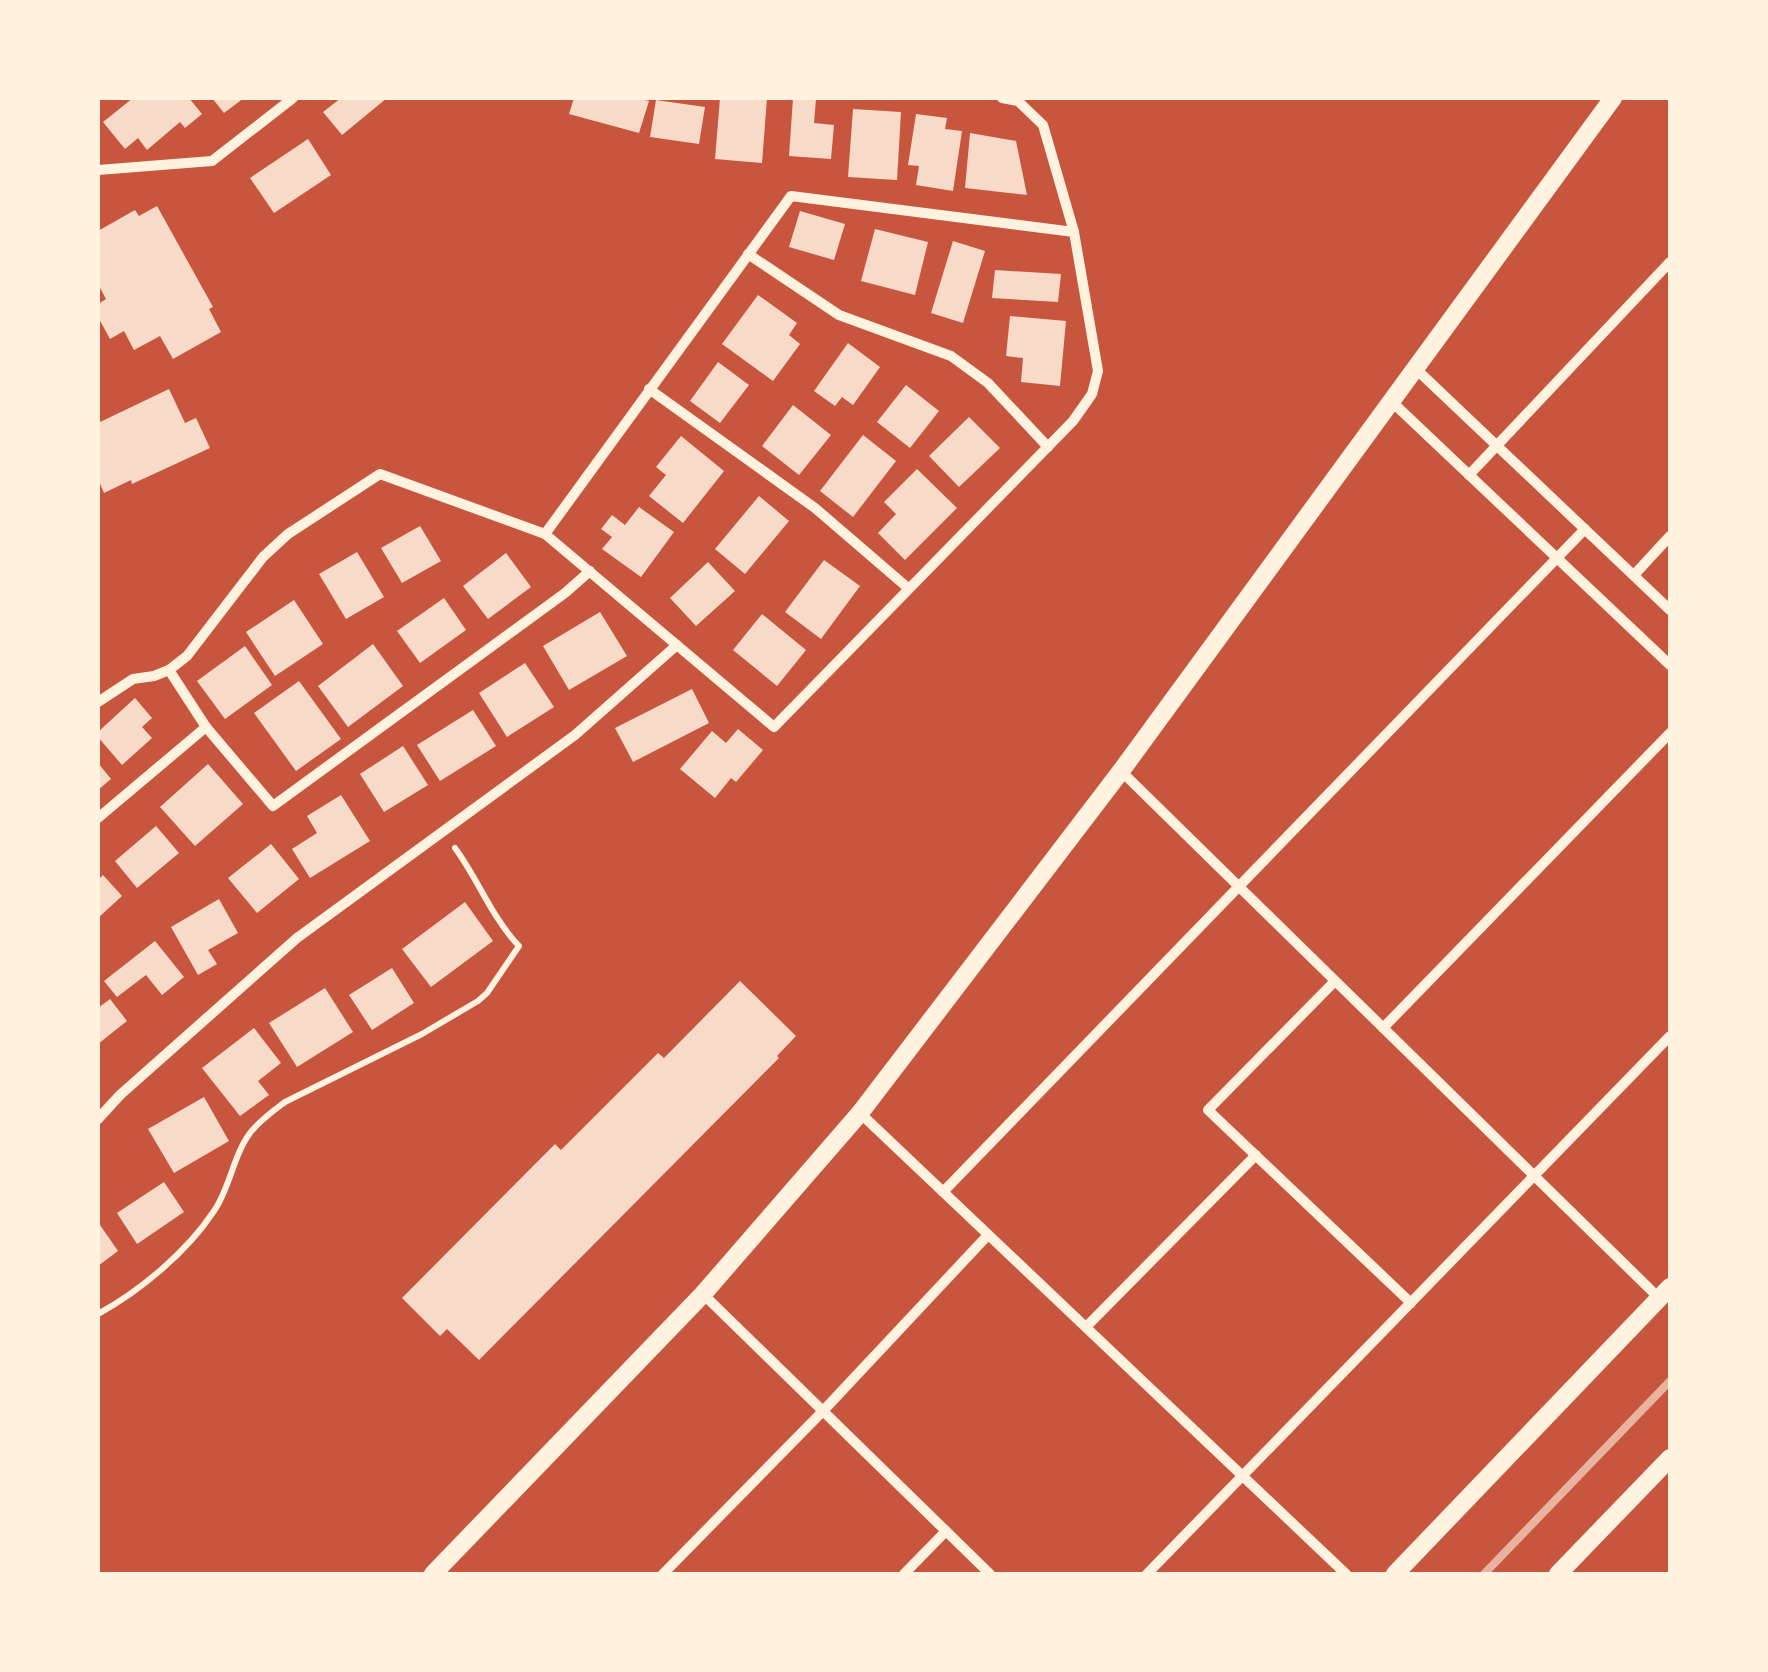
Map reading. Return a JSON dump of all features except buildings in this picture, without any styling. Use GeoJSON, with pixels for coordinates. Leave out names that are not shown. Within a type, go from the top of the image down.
{"type":"FeatureCollection","features":[{"type":"Feature","properties":{"kind":"street"},"geometry":{"type":"LineString","coordinates":[[98,170],[212,161],[293,98]]}},
{"type":"Feature","properties":{"kind":"street"},"geometry":{"type":"LineString","coordinates":[[98,702],[133,679],[168,670],[186,656],[263,557],[288,534],[380,474],[545,534],[774,727],[1074,420],[1092,394],[1098,371],[1074,232],[1043,125],[1018,101],[1002,98]]}},
{"type":"Feature","properties":{"kind":"street"},"geometry":{"type":"LineString","coordinates":[[442,1571],[702,1294],[860,1113],[1121,771],[1613,98]]}},
{"type":"Feature","properties":{"kind":"street"},"geometry":{"type":"LineString","coordinates":[[545,534],[791,196],[1074,232]]}},
{"type":"Feature","properties":{"kind":"street"},"geometry":{"type":"LineString","coordinates":[[748,254],[839,315],[952,356],[988,383],[1048,447]]}},
{"type":"Feature","properties":{"kind":"street"},"geometry":{"type":"LineString","coordinates":[[1469,475],[1670,262]]}},
{"type":"Feature","properties":{"kind":"street"},"geometry":{"type":"LineString","coordinates":[[1414,368],[1670,610]]}},
{"type":"Feature","properties":{"kind":"street"},"geometry":{"type":"LineString","coordinates":[[649,389],[815,508],[908,588]]}},
{"type":"Feature","properties":{"kind":"street"},"geometry":{"type":"LineString","coordinates":[[1390,400],[1670,665]]}},
{"type":"Feature","properties":{"kind":"street"},"geometry":{"type":"LineString","coordinates":[[942,1192],[1585,528]]}},
{"type":"Feature","properties":{"kind":"street"},"geometry":{"type":"LineString","coordinates":[[1634,575],[1670,536]]}},
{"type":"Feature","properties":{"kind":"street"},"geometry":{"type":"LineString","coordinates":[[168,670],[206,727],[273,806],[565,593],[590,570]]}},
{"type":"Feature","properties":{"kind":"street"},"geometry":{"type":"LineString","coordinates":[[98,1119],[297,938],[575,735],[677,645]]}},
{"type":"Feature","properties":{"kind":"street"},"geometry":{"type":"LineString","coordinates":[[98,818],[206,727]]}},
{"type":"Feature","properties":{"kind":"street"},"geometry":{"type":"LineString","coordinates":[[1383,1028],[1670,733]]}},
{"type":"Feature","properties":{"kind":"street"},"geometry":{"type":"LineString","coordinates":[[1121,771],[1534,1176],[1665,1293],[1396,1574]]}},
{"type":"Feature","properties":{"kind":"street"},"geometry":{"type":"LineString","coordinates":[[1334,981],[1208,1110],[1411,1302]]}},
{"type":"Feature","properties":{"kind":"street"},"geometry":{"type":"LineString","coordinates":[[1147,1574],[1670,1036]]}},
{"type":"Feature","properties":{"kind":"street"},"geometry":{"type":"LineString","coordinates":[[860,1113],[1346,1574]]}},
{"type":"Feature","properties":{"kind":"street"},"geometry":{"type":"LineString","coordinates":[[1086,1328],[1256,1155]]}},
{"type":"Feature","properties":{"kind":"street"},"geometry":{"type":"LineString","coordinates":[[663,1574],[823,1411],[988,1234]]}},
{"type":"Feature","properties":{"kind":"street"},"geometry":{"type":"LineString","coordinates":[[702,1294],[990,1574]]}},
{"type":"Feature","properties":{"kind":"street"},"geometry":{"type":"LineString","coordinates":[[1558,1574],[1670,1458]]}},
{"type":"Feature","properties":{"kind":"street"},"geometry":{"type":"LineString","coordinates":[[904,1574],[946,1531]]}},
{"type":"Feature","properties":{"kind":"path"},"geometry":{"type":"LineString","coordinates":[[98,1314],[124,1300],[187,1245],[215,1210],[250,1134],[268,1116],[285,1102],[422,1034],[487,993],[518,946],[443,832]]}},
{"type":"Feature","properties":{"kind":"railway"},"geometry":{"type":"LineString","coordinates":[[1484,1574],[1670,1381]]}}]}
